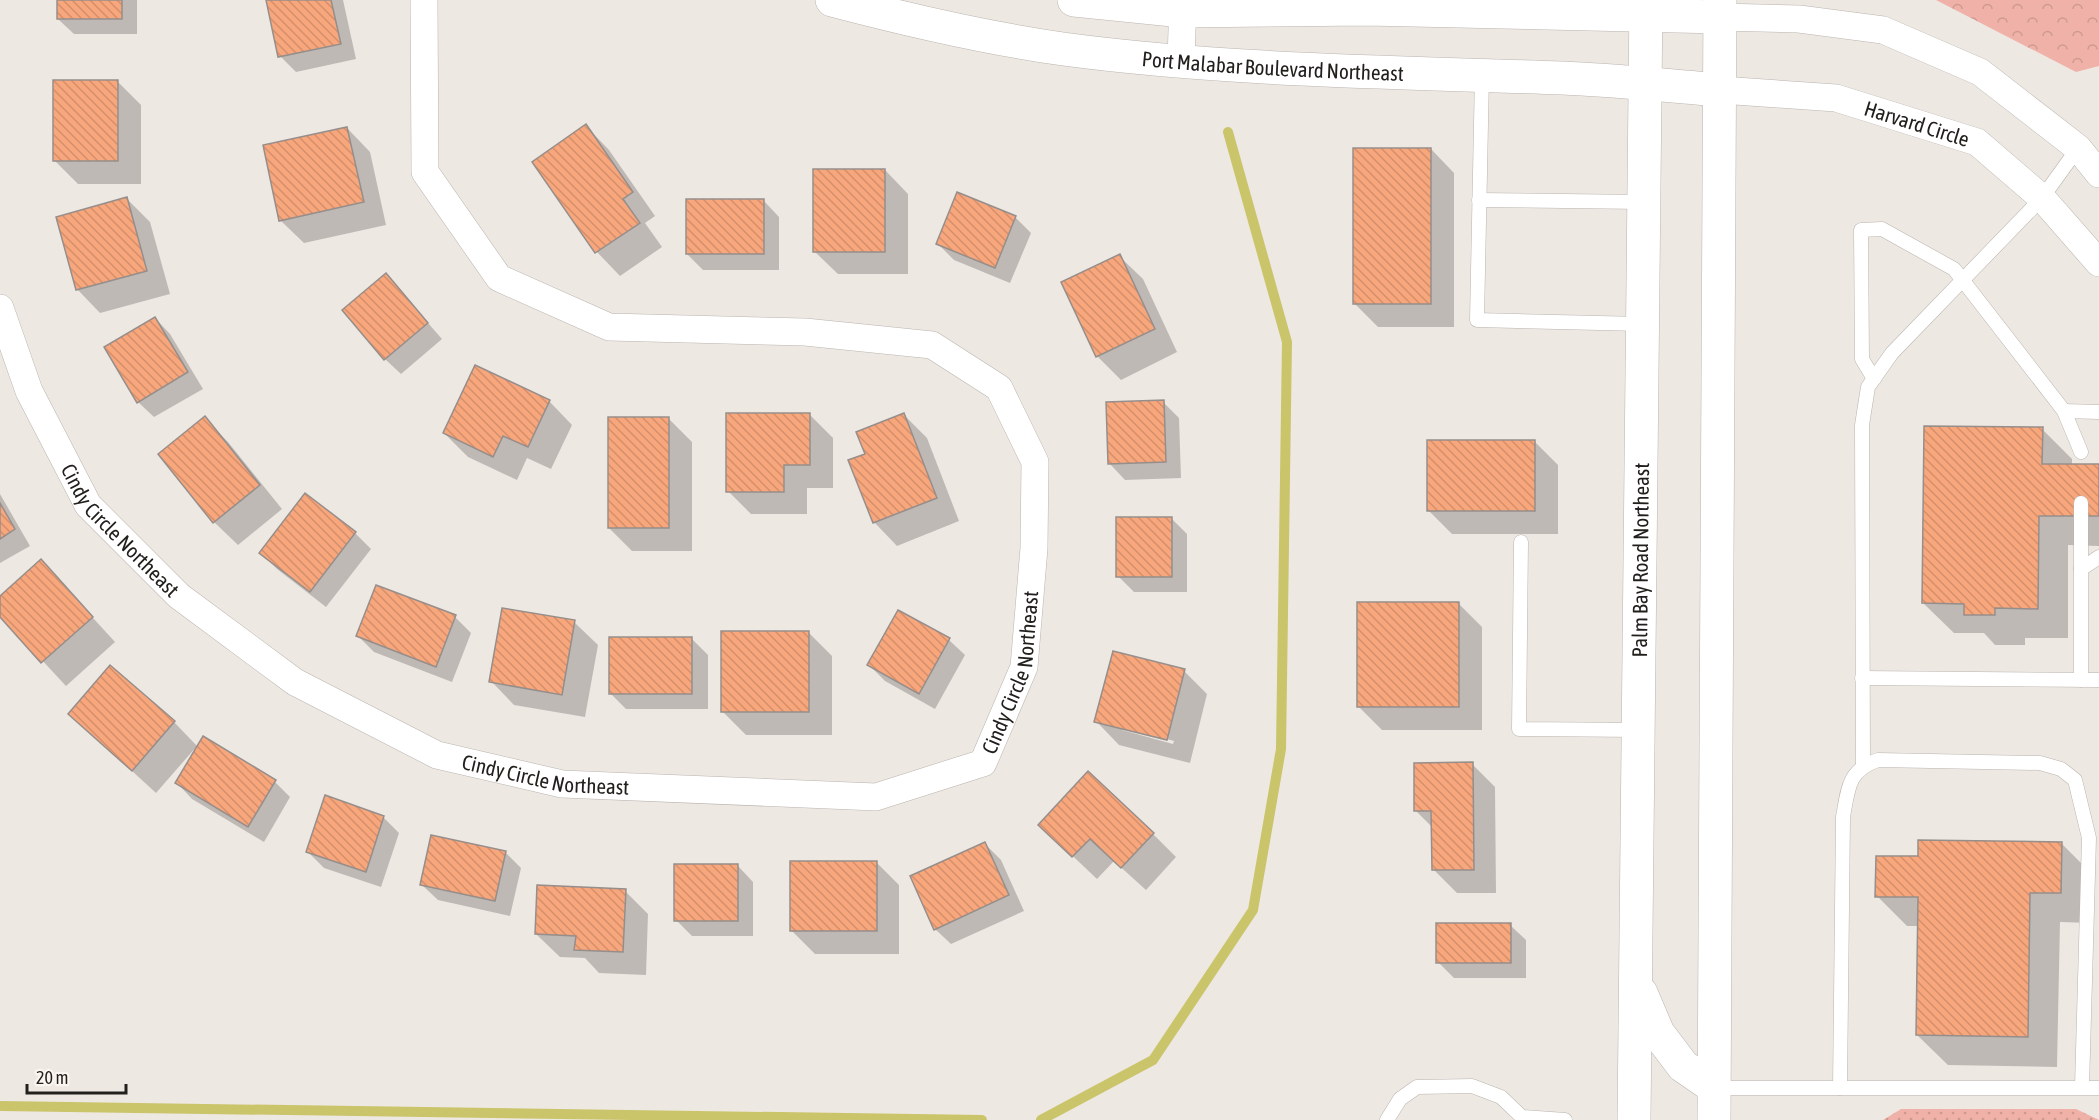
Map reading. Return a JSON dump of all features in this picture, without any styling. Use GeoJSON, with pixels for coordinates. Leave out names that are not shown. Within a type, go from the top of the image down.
{"type":"FeatureCollection","features":[{"type":"Feature","properties":{"kind":"main road","name":"Port Malabar Boulevard Northeast"},"geometry":{"type":"LineString","coordinates":[[832,0],[930,26],[1063,49],[1181,60],[1365,72],[1482,75],[1721,90]]}},
{"type":"Feature","properties":{"kind":"main road"},"geometry":{"type":"LineString","coordinates":[[1074,0],[1367,9],[1646,7],[1720,9],[1714,1104]]}},
{"type":"Feature","properties":{"kind":"main road","name":"Palm Bay Road Northeast"},"geometry":{"type":"LineString","coordinates":[[1634,1120],[1646,7]]}},
{"type":"Feature","properties":{"kind":"main road"},"geometry":{"type":"LineString","coordinates":[[1637,983],[1658,1033],[1714,1104]]}},
{"type":"Feature","properties":{"kind":"street","name":"Cindy Circle Northeast"},"geometry":{"type":"LineString","coordinates":[[0,308],[29,391],[88,505],[179,596],[295,682],[437,755],[562,784],[876,797],[983,763],[1024,667],[1034,548],[1035,462],[999,388],[932,345],[806,332],[609,327],[500,278],[425,172],[424,0]]}},
{"type":"Feature","properties":{"kind":"street"},"geometry":{"type":"LineString","coordinates":[[1181,60],[1183,5]]}},
{"type":"Feature","properties":{"kind":"street"},"geometry":{"type":"LineString","coordinates":[[1720,9],[1883,30],[1980,72],[2078,148],[2099,174]]}},
{"type":"Feature","properties":{"kind":"street","name":"Harvard Circle"},"geometry":{"type":"LineString","coordinates":[[1721,90],[1836,98],[1977,142],[2042,198],[2099,263]]}},
{"type":"Feature","properties":{"kind":"lane"},"geometry":{"type":"LineString","coordinates":[[1482,75],[1477,321],[1642,324]]}},
{"type":"Feature","properties":{"kind":"lane"},"geometry":{"type":"LineString","coordinates":[[1863,765],[1862,425],[1868,387],[1892,353],[2042,198],[2078,148]]}},
{"type":"Feature","properties":{"kind":"lane"},"geometry":{"type":"LineString","coordinates":[[1479,200],[1643,202]]}},
{"type":"Feature","properties":{"kind":"lane"},"geometry":{"type":"LineString","coordinates":[[1874,379],[1862,359],[1861,230],[1882,229],[1954,269],[1963,279],[2064,411],[2081,452]]}},
{"type":"Feature","properties":{"kind":"lane"},"geometry":{"type":"LineString","coordinates":[[2064,411],[2099,412]]}},
{"type":"Feature","properties":{"kind":"lane"},"geometry":{"type":"LineString","coordinates":[[2081,503],[2081,680]]}},
{"type":"Feature","properties":{"kind":"lane"},"geometry":{"type":"LineString","coordinates":[[1521,542],[1519,729],[1639,730]]}},
{"type":"Feature","properties":{"kind":"lane"},"geometry":{"type":"LineString","coordinates":[[2081,569],[2099,557]]}},
{"type":"Feature","properties":{"kind":"lane"},"geometry":{"type":"LineString","coordinates":[[1862,678],[2099,680]]}},
{"type":"Feature","properties":{"kind":"lane"},"geometry":{"type":"LineString","coordinates":[[1840,1088],[1843,817],[1847,794],[1855,772],[1863,765],[1878,760],[2040,763],[2061,769],[2075,780],[2089,838],[2082,1087]]}},
{"type":"Feature","properties":{"kind":"lane"},"geometry":{"type":"LineString","coordinates":[[1387,1120],[1400,1099],[1417,1087],[1428,1086],[1472,1086],[1501,1097],[1522,1118],[1565,1120]]}},
{"type":"Feature","properties":{"kind":"lane"},"geometry":{"type":"LineString","coordinates":[[1714,1104],[1840,1088],[2099,1088]]}},
{"type":"Feature","properties":{"kind":"green space"},"geometry":{"type":"Polygon","coordinates":[[[1936,0],[2099,0],[2099,66],[2076,72],[1936,0]]]}},
{"type":"Feature","properties":{"kind":"green space"},"geometry":{"type":"Polygon","coordinates":[[[1901,1109],[2076,1109],[2099,1120],[1883,1120],[1901,1109]]]}},
{"type":"Feature","properties":{"kind":"building"},"geometry":{"type":"Polygon","coordinates":[[[57,0],[122,0],[122,19],[57,19],[57,0]]]}},
{"type":"Feature","properties":{"kind":"building"},"geometry":{"type":"Polygon","coordinates":[[[266,0],[331,0],[341,44],[278,57],[266,0]]]}},
{"type":"Feature","properties":{"kind":"building"},"geometry":{"type":"Polygon","coordinates":[[[53,80],[118,80],[118,161],[53,161],[53,80]]]}},
{"type":"Feature","properties":{"kind":"building"},"geometry":{"type":"Polygon","coordinates":[[[586,124],[633,192],[623,199],[640,223],[595,253],[532,162],[586,124]]]}},
{"type":"Feature","properties":{"kind":"building"},"geometry":{"type":"Polygon","coordinates":[[[347,127],[364,202],[279,221],[263,145],[347,127]]]}},
{"type":"Feature","properties":{"kind":"building"},"geometry":{"type":"Polygon","coordinates":[[[1353,148],[1431,148],[1431,304],[1353,304],[1353,148]]]}},
{"type":"Feature","properties":{"kind":"building"},"geometry":{"type":"Polygon","coordinates":[[[813,169],[885,169],[885,252],[813,252],[813,169]]]}},
{"type":"Feature","properties":{"kind":"building"},"geometry":{"type":"Polygon","coordinates":[[[957,192],[1016,216],[995,268],[936,244],[957,192]]]}},
{"type":"Feature","properties":{"kind":"building"},"geometry":{"type":"Polygon","coordinates":[[[127,197],[147,271],[76,290],[56,217],[127,197]]]}},
{"type":"Feature","properties":{"kind":"building"},"geometry":{"type":"Polygon","coordinates":[[[686,199],[764,199],[764,254],[686,254],[686,199]]]}},
{"type":"Feature","properties":{"kind":"building"},"geometry":{"type":"Polygon","coordinates":[[[1120,254],[1155,329],[1096,357],[1061,282],[1120,254]]]}},
{"type":"Feature","properties":{"kind":"building"},"geometry":{"type":"Polygon","coordinates":[[[386,273],[428,323],[384,360],[342,310],[386,273]]]}},
{"type":"Feature","properties":{"kind":"building"},"geometry":{"type":"Polygon","coordinates":[[[155,317],[188,372],[137,403],[104,347],[155,317]]]}},
{"type":"Feature","properties":{"kind":"building"},"geometry":{"type":"Polygon","coordinates":[[[475,365],[550,400],[528,447],[503,436],[493,457],[443,433],[475,365]]]}},
{"type":"Feature","properties":{"kind":"building"},"geometry":{"type":"Polygon","coordinates":[[[1164,400],[1166,462],[1108,464],[1106,402],[1164,400]]]}},
{"type":"Feature","properties":{"kind":"building"},"geometry":{"type":"Polygon","coordinates":[[[726,413],[810,413],[810,465],[784,465],[784,492],[726,492],[726,413]]]}},
{"type":"Feature","properties":{"kind":"building"},"geometry":{"type":"Polygon","coordinates":[[[904,413],[937,498],[873,523],[848,460],[865,454],[856,432],[904,413]]]}},
{"type":"Feature","properties":{"kind":"building"},"geometry":{"type":"Polygon","coordinates":[[[205,416],[260,485],[213,523],[158,454],[205,416]]]}},
{"type":"Feature","properties":{"kind":"building"},"geometry":{"type":"Polygon","coordinates":[[[608,417],[669,417],[669,528],[608,528],[608,417]]]}},
{"type":"Feature","properties":{"kind":"building"},"geometry":{"type":"Polygon","coordinates":[[[1924,426],[2043,427],[2042,464],[2099,464],[2099,516],[2039,516],[2038,609],[1995,608],[1995,615],[1964,615],[1964,604],[1922,603],[1924,426]]]}},
{"type":"Feature","properties":{"kind":"building"},"geometry":{"type":"Polygon","coordinates":[[[1427,440],[1535,440],[1535,511],[1427,511],[1427,440]]]}},
{"type":"Feature","properties":{"kind":"building"},"geometry":{"type":"Polygon","coordinates":[[[305,493],[356,532],[310,592],[259,553],[305,493]]]}},
{"type":"Feature","properties":{"kind":"building"},"geometry":{"type":"Polygon","coordinates":[[[0,503],[15,529],[0,539],[0,503]]]}},
{"type":"Feature","properties":{"kind":"building"},"geometry":{"type":"Polygon","coordinates":[[[1116,517],[1172,517],[1172,577],[1116,577],[1116,517]]]}},
{"type":"Feature","properties":{"kind":"building"},"geometry":{"type":"Polygon","coordinates":[[[41,559],[93,617],[41,663],[0,617],[0,596],[41,559]]]}},
{"type":"Feature","properties":{"kind":"building"},"geometry":{"type":"Polygon","coordinates":[[[376,585],[456,615],[436,667],[356,636],[376,585]]]}},
{"type":"Feature","properties":{"kind":"building"},"geometry":{"type":"Polygon","coordinates":[[[1357,602],[1459,602],[1459,707],[1357,707],[1357,602]]]}},
{"type":"Feature","properties":{"kind":"building"},"geometry":{"type":"Polygon","coordinates":[[[502,608],[575,620],[562,695],[489,682],[502,608]]]}},
{"type":"Feature","properties":{"kind":"building"},"geometry":{"type":"Polygon","coordinates":[[[898,610],[950,638],[919,694],[867,665],[898,610]]]}},
{"type":"Feature","properties":{"kind":"building"},"geometry":{"type":"Polygon","coordinates":[[[721,631],[809,631],[809,712],[721,712],[721,631]]]}},
{"type":"Feature","properties":{"kind":"building"},"geometry":{"type":"Polygon","coordinates":[[[609,637],[692,637],[692,694],[609,694],[609,637]]]}},
{"type":"Feature","properties":{"kind":"building"},"geometry":{"type":"Polygon","coordinates":[[[1113,651],[1185,669],[1167,740],[1094,722],[1113,651]]]}},
{"type":"Feature","properties":{"kind":"building"},"geometry":{"type":"Polygon","coordinates":[[[110,665],[175,721],[132,771],[68,714],[110,665]]]}},
{"type":"Feature","properties":{"kind":"building"},"geometry":{"type":"Polygon","coordinates":[[[203,736],[276,780],[248,827],[175,783],[203,736]]]}},
{"type":"Feature","properties":{"kind":"building"},"geometry":{"type":"Polygon","coordinates":[[[1473,762],[1474,870],[1432,870],[1431,811],[1414,811],[1414,763],[1473,762]]]}},
{"type":"Feature","properties":{"kind":"building"},"geometry":{"type":"Polygon","coordinates":[[[1088,771],[1154,833],[1121,868],[1090,839],[1072,857],[1038,825],[1088,771]]]}},
{"type":"Feature","properties":{"kind":"building"},"geometry":{"type":"Polygon","coordinates":[[[325,795],[384,816],[366,872],[306,852],[325,795]]]}},
{"type":"Feature","properties":{"kind":"building"},"geometry":{"type":"Polygon","coordinates":[[[431,835],[506,851],[495,901],[420,885],[431,835]]]}},
{"type":"Feature","properties":{"kind":"building"},"geometry":{"type":"Polygon","coordinates":[[[1918,840],[2062,842],[2061,893],[2030,893],[2028,1037],[1916,1035],[1918,897],[1875,897],[1876,856],[1918,856],[1918,840]]]}},
{"type":"Feature","properties":{"kind":"building"},"geometry":{"type":"Polygon","coordinates":[[[985,842],[1009,895],[934,930],[910,876],[985,842]]]}},
{"type":"Feature","properties":{"kind":"building"},"geometry":{"type":"Polygon","coordinates":[[[790,861],[877,861],[877,931],[790,931],[790,861]]]}},
{"type":"Feature","properties":{"kind":"building"},"geometry":{"type":"Polygon","coordinates":[[[674,864],[738,864],[738,921],[674,921],[674,864]]]}},
{"type":"Feature","properties":{"kind":"building"},"geometry":{"type":"Polygon","coordinates":[[[537,885],[626,889],[623,952],[574,950],[576,936],[535,934],[537,885]]]}},
{"type":"Feature","properties":{"kind":"building"},"geometry":{"type":"Polygon","coordinates":[[[1436,923],[1511,923],[1511,963],[1436,963],[1436,923]]]}},
{"type":"Feature","properties":{"kind":"waterway"},"geometry":{"type":"LineString","coordinates":[[1041,1120],[1153,1060],[1253,910],[1281,749],[1287,342],[1228,132]]}},
{"type":"Feature","properties":{"kind":"waterway"},"geometry":{"type":"LineString","coordinates":[[0,1106],[982,1120]]}}]}
